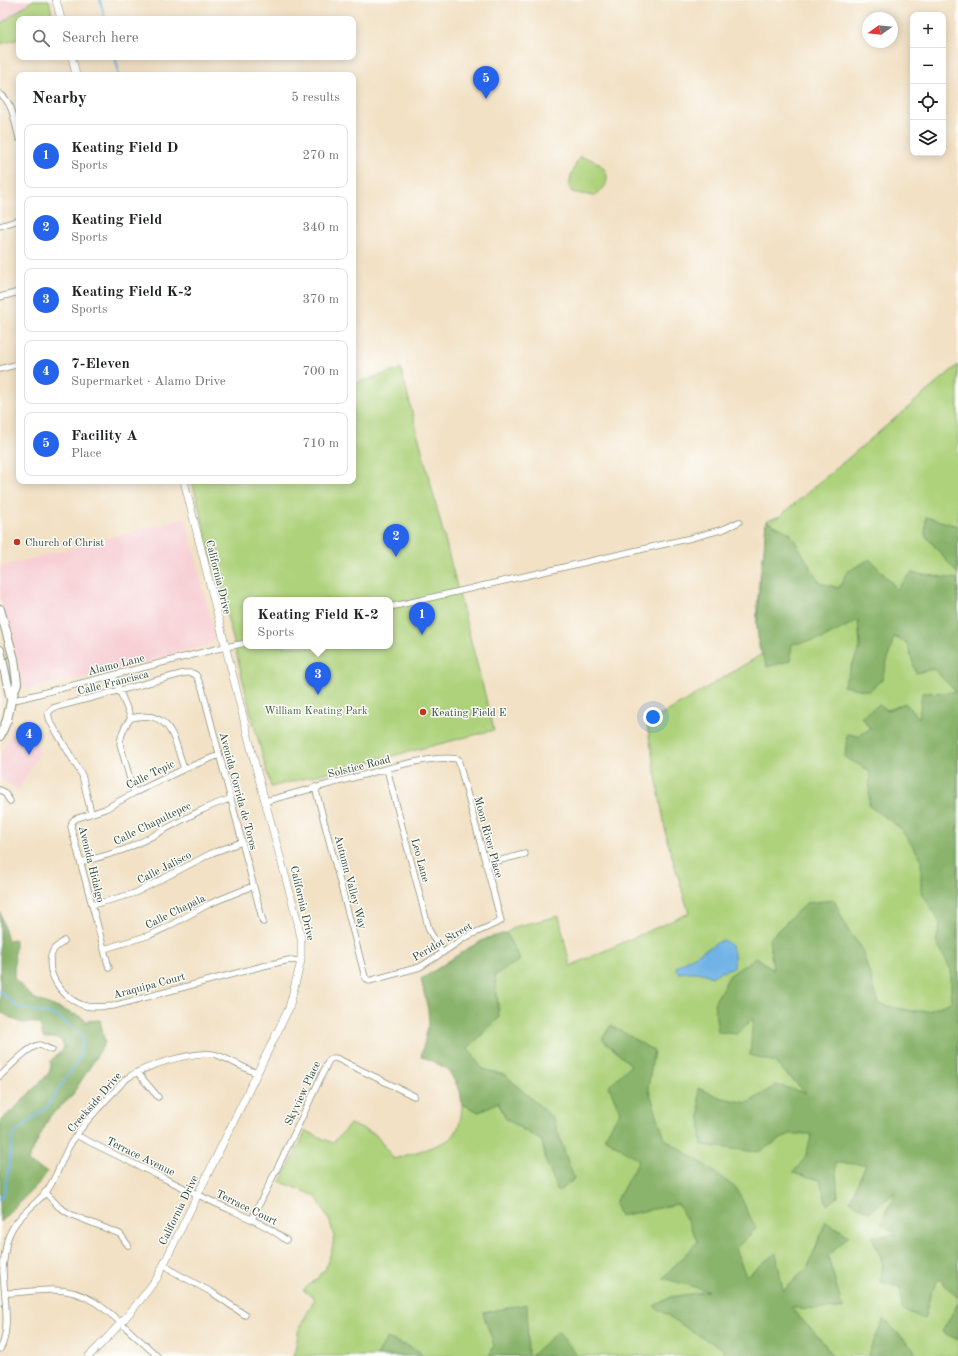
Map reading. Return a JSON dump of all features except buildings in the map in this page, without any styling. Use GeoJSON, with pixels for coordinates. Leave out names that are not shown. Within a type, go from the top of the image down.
{"type":"FeatureCollection","features":[{"type":"Feature","properties":{"kind":"main road"},"geometry":{"type":"LineString","coordinates":[[0,609],[14,659],[17,683],[7,720],[0,736]]}},
{"type":"Feature","properties":{"kind":"main road"},"geometry":{"type":"LineString","coordinates":[[0,624],[7,635]]}},
{"type":"Feature","properties":{"kind":"main road"},"geometry":{"type":"LineString","coordinates":[[0,650],[11,701]]}},
{"type":"Feature","properties":{"kind":"street"},"geometry":{"type":"LineString","coordinates":[[56,0],[60,16]]}},
{"type":"Feature","properties":{"kind":"street"},"geometry":{"type":"LineString","coordinates":[[73,60],[75,72]]}},
{"type":"Feature","properties":{"kind":"street"},"geometry":{"type":"LineString","coordinates":[[0,94],[9,104],[16,128]]}},
{"type":"Feature","properties":{"kind":"street"},"geometry":{"type":"LineString","coordinates":[[0,226],[16,221]]}},
{"type":"Feature","properties":{"kind":"street"},"geometry":{"type":"LineString","coordinates":[[0,298],[16,293]]}},
{"type":"Feature","properties":{"kind":"street"},"geometry":{"type":"LineString","coordinates":[[0,369],[16,365]]}},
{"type":"Feature","properties":{"kind":"street","name":"California Drive"},"geometry":{"type":"LineString","coordinates":[[89,1356],[122,1322],[154,1283],[289,1008],[301,961],[301,939],[298,923],[225,648],[185,484]]}},
{"type":"Feature","properties":{"kind":"street"},"geometry":{"type":"LineString","coordinates":[[393,606],[691,538],[724,529],[739,522]]}},
{"type":"Feature","properties":{"kind":"street","name":"Alamo Lane"},"geometry":{"type":"LineString","coordinates":[[11,701],[243,644]]}},
{"type":"Feature","properties":{"kind":"street","name":"Calle Francisca"},"geometry":{"type":"LineString","coordinates":[[48,713],[53,708],[185,673]]}},
{"type":"Feature","properties":{"kind":"street","name":"Avenida Corrida de Toros"},"geometry":{"type":"LineString","coordinates":[[185,673],[192,673],[196,675],[199,681],[263,922]]}},
{"type":"Feature","properties":{"kind":"street"},"geometry":{"type":"LineString","coordinates":[[113,675],[131,718]]}},
{"type":"Feature","properties":{"kind":"street","name":"Avenida Hidalgo"},"geometry":{"type":"LineString","coordinates":[[48,713],[50,721],[82,775],[91,813],[76,819],[72,822],[71,826],[109,968]]}},
{"type":"Feature","properties":{"kind":"street"},"geometry":{"type":"LineString","coordinates":[[134,793],[120,744],[120,736],[123,728],[131,718],[147,716],[161,720],[168,726],[172,733],[184,769]]}},
{"type":"Feature","properties":{"kind":"street","name":"Calle Tepic"},"geometry":{"type":"LineString","coordinates":[[91,813],[105,809],[184,769],[219,755]]}},
{"type":"Feature","properties":{"kind":"street","name":"Solstice Road"},"geometry":{"type":"LineString","coordinates":[[266,801],[387,769],[447,757],[458,759]]}},
{"type":"Feature","properties":{"kind":"street","name":"Moon River Place"},"geometry":{"type":"LineString","coordinates":[[458,759],[501,921]]}},
{"type":"Feature","properties":{"kind":"street","name":"Leo Lane"},"geometry":{"type":"LineString","coordinates":[[387,769],[429,930],[442,953]]}},
{"type":"Feature","properties":{"kind":"street","name":"Autumn Valley Way"},"geometry":{"type":"LineString","coordinates":[[316,787],[365,977],[369,981]]}},
{"type":"Feature","properties":{"kind":"street"},"geometry":{"type":"LineString","coordinates":[[0,790],[4,792],[10,801]]}},
{"type":"Feature","properties":{"kind":"street","name":"Calle Chapultepec"},"geometry":{"type":"LineString","coordinates":[[81,862],[128,848],[190,815],[230,799]]}},
{"type":"Feature","properties":{"kind":"street","name":"Calle Jalisco"},"geometry":{"type":"LineString","coordinates":[[92,905],[135,893],[212,853],[242,842]]}},
{"type":"Feature","properties":{"kind":"street"},"geometry":{"type":"LineString","coordinates":[[485,864],[525,854]]}},
{"type":"Feature","properties":{"kind":"street","name":"Calle Chapala"},"geometry":{"type":"LineString","coordinates":[[104,949],[150,935],[210,904],[253,886]]}},
{"type":"Feature","properties":{"kind":"street","name":"Peridot Street"},"geometry":{"type":"LineString","coordinates":[[369,981],[420,967],[464,938],[501,921]]}},
{"type":"Feature","properties":{"kind":"street","name":"Araquipa Court"},"geometry":{"type":"LineString","coordinates":[[64,942],[54,949],[51,956],[52,975],[57,986],[64,994],[85,1006],[90,1007],[113,1006],[289,960],[301,961]]}},
{"type":"Feature","properties":{"kind":"street"},"geometry":{"type":"LineString","coordinates":[[0,1076],[24,1053],[34,1047],[40,1045],[52,1050]]}},
{"type":"Feature","properties":{"kind":"street","name":"Creekside Drive"},"geometry":{"type":"LineString","coordinates":[[0,1349],[6,1332],[4,1253],[13,1226],[51,1184],[76,1135],[128,1076],[150,1066],[189,1056],[208,1054],[216,1055],[257,1073]]}},
{"type":"Feature","properties":{"kind":"street","name":"Skyview Place"},"geometry":{"type":"LineString","coordinates":[[252,1219],[329,1060],[334,1058],[338,1059],[414,1096]]}},
{"type":"Feature","properties":{"kind":"street"},"geometry":{"type":"LineString","coordinates":[[137,1072],[158,1097]]}},
{"type":"Feature","properties":{"kind":"street","name":"Terrace Avenue"},"geometry":{"type":"LineString","coordinates":[[76,1135],[199,1194]]}},
{"type":"Feature","properties":{"kind":"street"},"geometry":{"type":"LineString","coordinates":[[45,1192],[59,1207],[72,1215],[120,1234],[128,1245]]}},
{"type":"Feature","properties":{"kind":"street","name":"Terrace Court"},"geometry":{"type":"LineString","coordinates":[[199,1194],[252,1219],[274,1231],[286,1240]]}},
{"type":"Feature","properties":{"kind":"street"},"geometry":{"type":"LineString","coordinates":[[164,1264],[174,1272],[213,1293],[245,1315]]}},
{"type":"Feature","properties":{"kind":"street"},"geometry":{"type":"LineString","coordinates":[[6,1293],[55,1290],[70,1291],[87,1297],[100,1304],[122,1322],[157,1356]]}},
{"type":"Feature","properties":{"kind":"shaded area"},"geometry":{"type":"Polygon","coordinates":[[[0,0],[33,0],[0,24],[0,0]]]}},
{"type":"Feature","properties":{"kind":"shaded area"},"geometry":{"type":"Polygon","coordinates":[[[185,518],[215,635],[212,642],[207,645],[80,679],[59,681],[31,689],[24,687],[21,683],[19,663],[0,598],[0,567],[185,518]]]}},
{"type":"Feature","properties":{"kind":"shaded area"},"geometry":{"type":"Polygon","coordinates":[[[14,731],[40,748],[40,751],[19,789],[0,779],[0,755],[14,731]]]}},
{"type":"Feature","properties":{"kind":"green space"},"geometry":{"type":"Polygon","coordinates":[[[33,0],[49,0],[52,16],[16,16],[16,40],[0,44],[0,24],[33,0]]]}},
{"type":"Feature","properties":{"kind":"green space"},"geometry":{"type":"Polygon","coordinates":[[[579,157],[598,163],[606,172],[607,181],[605,185],[593,196],[572,192],[569,187],[571,176],[579,157]]]}},
{"type":"Feature","properties":{"kind":"green space"},"geometry":{"type":"Polygon","coordinates":[[[958,365],[958,1356],[294,1356],[299,1329],[315,1298],[303,1290],[317,1279],[325,1270],[332,1249],[334,1237],[330,1222],[316,1196],[281,1182],[306,1131],[333,1143],[350,1124],[375,1134],[394,1159],[441,1143],[452,1137],[459,1126],[462,1104],[479,1112],[498,1102],[506,1119],[542,1141],[546,1162],[574,1179],[505,1075],[482,1069],[468,1048],[499,1018],[495,975],[520,960],[506,933],[514,927],[559,916],[570,966],[689,913],[667,840],[647,724],[762,654],[757,629],[757,603],[764,552],[766,521],[780,516],[958,365]]]}},
{"type":"Feature","properties":{"kind":"green space","name":"William Keating Park"},"geometry":{"type":"Polygon","coordinates":[[[401,369],[494,730],[271,787],[250,710],[193,484],[356,484],[356,383],[401,369]]]}},
{"type":"Feature","properties":{"kind":"green space"},"geometry":{"type":"Polygon","coordinates":[[[926,517],[958,526],[958,574],[925,535],[926,517]]]}},
{"type":"Feature","properties":{"kind":"green space"},"geometry":{"type":"Polygon","coordinates":[[[766,521],[790,533],[820,583],[839,588],[847,572],[870,559],[897,589],[911,573],[958,579],[958,1298],[939,1279],[931,1292],[924,1319],[902,1309],[900,1287],[881,1282],[883,1264],[872,1236],[897,1235],[881,1224],[896,1192],[869,1212],[850,1201],[866,1164],[835,1163],[838,1197],[827,1205],[820,1180],[793,1173],[805,1158],[812,1134],[790,1134],[758,1152],[702,1145],[698,1088],[722,1098],[748,1103],[776,1085],[806,1093],[774,1062],[750,1055],[753,1018],[737,1034],[718,1032],[714,1003],[730,975],[757,957],[773,970],[769,939],[806,903],[834,900],[848,930],[861,947],[879,1004],[912,1011],[928,1011],[951,1002],[951,970],[936,942],[940,924],[921,890],[921,858],[899,827],[869,806],[870,771],[845,757],[847,734],[858,736],[870,729],[861,716],[879,705],[888,710],[905,703],[919,718],[922,693],[956,692],[934,669],[916,673],[907,643],[894,637],[882,679],[869,691],[843,686],[860,647],[858,620],[822,639],[792,644],[790,661],[767,667],[759,646],[757,622],[759,583],[764,551],[766,521]]]}},
{"type":"Feature","properties":{"kind":"green space"},"geometry":{"type":"Polygon","coordinates":[[[0,912],[8,941],[15,940],[14,978],[33,998],[81,1017],[86,1021],[100,1020],[105,1043],[71,1097],[50,1116],[27,1162],[47,1172],[41,1181],[0,1222],[0,1121],[49,1073],[51,1067],[50,1061],[63,1050],[64,1046],[62,1041],[57,1038],[43,1038],[40,1024],[24,1023],[0,1012],[0,912]]]}},
{"type":"Feature","properties":{"kind":"green space"},"geometry":{"type":"Polygon","coordinates":[[[506,933],[520,960],[495,975],[499,1018],[468,1048],[482,1069],[505,1075],[553,1118],[574,1179],[558,1192],[546,1162],[542,1141],[506,1119],[498,1102],[479,1112],[462,1104],[460,1091],[448,1069],[421,1056],[429,1023],[428,1010],[421,979],[479,942],[506,933]]]}},
{"type":"Feature","properties":{"kind":"green space"},"geometry":{"type":"Polygon","coordinates":[[[611,1025],[654,1051],[648,1087],[665,1139],[702,1163],[737,1189],[756,1229],[735,1249],[746,1276],[776,1253],[783,1291],[808,1267],[826,1221],[849,1236],[828,1256],[843,1309],[791,1308],[823,1342],[832,1356],[725,1356],[722,1348],[691,1331],[654,1306],[671,1297],[708,1291],[663,1278],[698,1241],[678,1204],[620,1216],[615,1203],[639,1160],[604,1138],[620,1112],[609,1086],[631,1065],[602,1039],[611,1025]]]}},
{"type":"Feature","properties":{"kind":"green space"},"geometry":{"type":"Polygon","coordinates":[[[958,1303],[958,1340],[942,1332],[958,1303]]]}},
{"type":"Feature","properties":{"kind":"green space"},"geometry":{"type":"Polygon","coordinates":[[[527,1304],[528,1356],[489,1356],[494,1345],[483,1313],[527,1304]]]}},
{"type":"Feature","properties":{"kind":"green space"},"geometry":{"type":"Polygon","coordinates":[[[884,1319],[915,1351],[914,1356],[869,1356],[868,1354],[884,1319]]]}},
{"type":"Feature","properties":{"kind":"green space"},"geometry":{"type":"Polygon","coordinates":[[[558,1331],[577,1356],[531,1356],[558,1331]]]}},
{"type":"Feature","properties":{"kind":"green space"},"geometry":{"type":"Polygon","coordinates":[[[387,1338],[419,1351],[422,1356],[377,1356],[387,1338]]]}},
{"type":"Feature","properties":{"kind":"water"},"geometry":{"type":"Polygon","coordinates":[[[722,940],[730,944],[732,947],[734,955],[734,968],[727,969],[724,972],[722,971],[711,977],[699,972],[679,973],[676,970],[677,966],[722,940]]]}},
{"type":"Feature","properties":{"kind":"waterway"},"geometry":{"type":"LineString","coordinates":[[100,0],[104,16]]}},
{"type":"Feature","properties":{"kind":"waterway"},"geometry":{"type":"LineString","coordinates":[[116,60],[118,72]]}},
{"type":"Feature","properties":{"kind":"waterway"},"geometry":{"type":"LineString","coordinates":[[0,991],[17,1007],[58,1016],[83,1037],[80,1057],[46,1108],[13,1135],[5,1191],[0,1199]]}},
{"type":"Feature","properties":{"kind":"place","name":"Facility A"},"geometry":{"type":"Point","coordinates":[486,99]}},
{"type":"Feature","properties":{"kind":"place","name":"Church of Christ"},"geometry":{"type":"Point","coordinates":[17,542]}},
{"type":"Feature","properties":{"kind":"place","name":"Keating Field"},"geometry":{"type":"Point","coordinates":[396,557]}},
{"type":"Feature","properties":{"kind":"place","name":"Keating Field D"},"geometry":{"type":"Point","coordinates":[422,635]}},
{"type":"Feature","properties":{"kind":"place","name":"Keating Field K-2"},"geometry":{"type":"Point","coordinates":[318,695]}},
{"type":"Feature","properties":{"kind":"place","name":"Keating Field E"},"geometry":{"type":"Point","coordinates":[423,712]}},
{"type":"Feature","properties":{"kind":"place","name":"7-Eleven"},"geometry":{"type":"Point","coordinates":[29,755]}}]}
